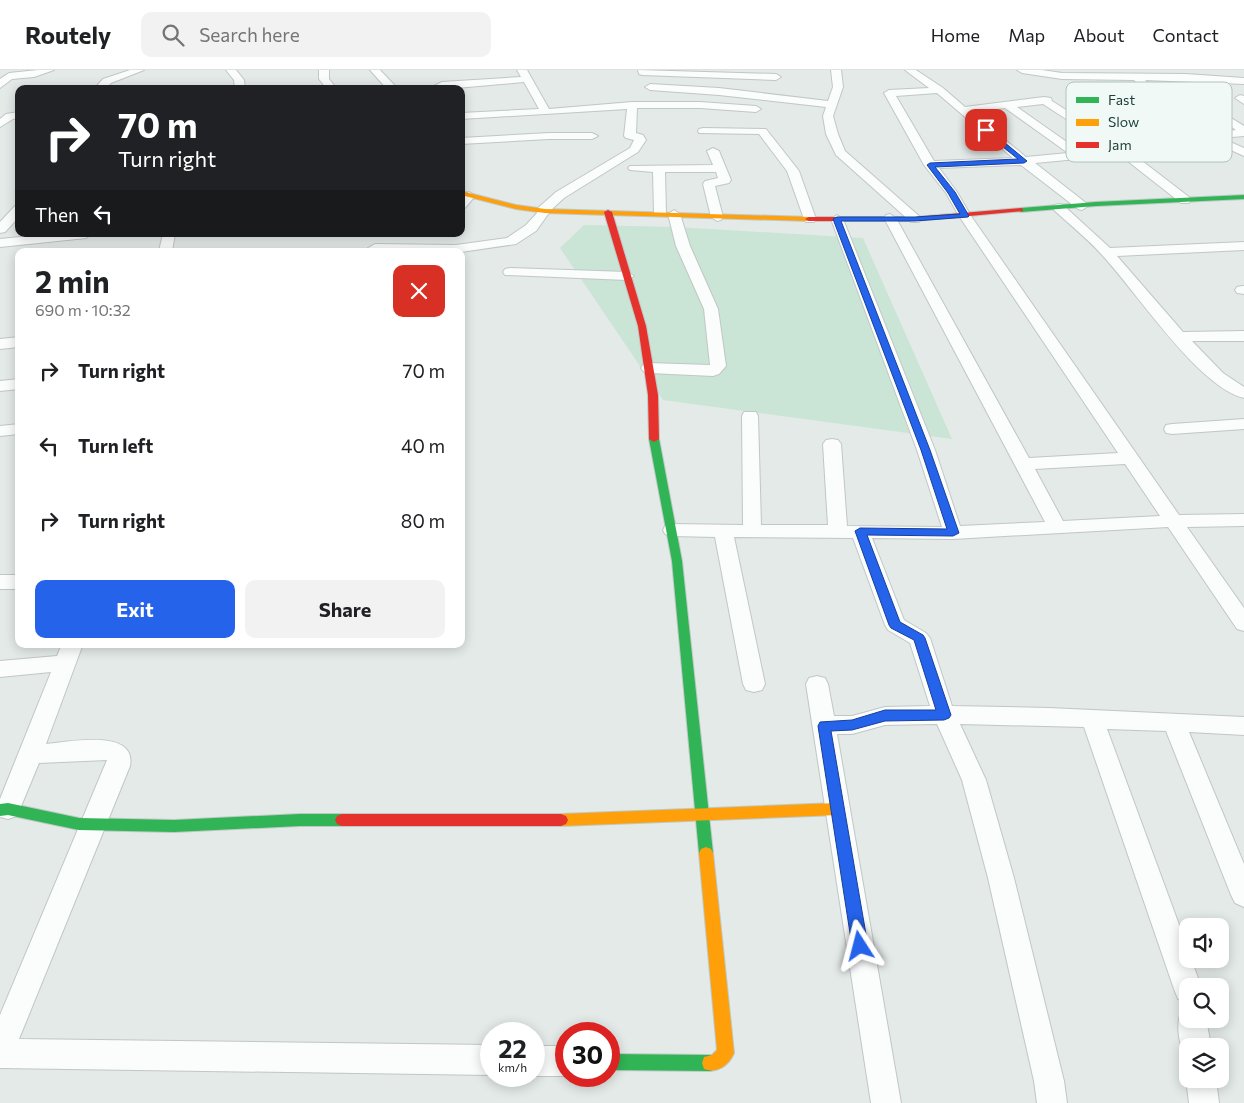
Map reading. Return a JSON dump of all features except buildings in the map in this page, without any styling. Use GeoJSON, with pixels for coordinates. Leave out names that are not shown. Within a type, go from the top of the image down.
{"type":"FeatureCollection","features":[{"type":"Feature","properties":{"kind":"street"},"geometry":{"type":"LineString","coordinates":[[0,85],[9,76],[34,74],[49,70]]}},
{"type":"Feature","properties":{"kind":"street"},"geometry":{"type":"LineString","coordinates":[[103,85],[113,70]]}},
{"type":"Feature","properties":{"kind":"street"},"geometry":{"type":"LineString","coordinates":[[107,81],[139,70]]}},
{"type":"Feature","properties":{"kind":"street"},"geometry":{"type":"LineString","coordinates":[[231,70],[239,80],[240,85]]}},
{"type":"Feature","properties":{"kind":"street"},"geometry":{"type":"LineString","coordinates":[[324,70],[324,79],[329,85]]}},
{"type":"Feature","properties":{"kind":"street"},"geometry":{"type":"LineString","coordinates":[[376,70],[386,85]]}},
{"type":"Feature","properties":{"kind":"street"},"geometry":{"type":"LineString","coordinates":[[836,70],[838,87],[828,116],[832,134],[840,153],[915,219]]}},
{"type":"Feature","properties":{"kind":"street"},"geometry":{"type":"LineString","coordinates":[[910,70],[939,90],[1024,161],[1082,206]]}},
{"type":"Feature","properties":{"kind":"street"},"geometry":{"type":"LineString","coordinates":[[1022,70],[1044,78],[1114,73],[1136,76],[1244,81]]}},
{"type":"Feature","properties":{"kind":"street"},"geometry":{"type":"LineString","coordinates":[[1073,70],[1083,76]]}},
{"type":"Feature","properties":{"kind":"street"},"geometry":{"type":"LineString","coordinates":[[641,71],[778,74]]}},
{"type":"Feature","properties":{"kind":"street"},"geometry":{"type":"LineString","coordinates":[[641,71],[650,87],[649,105]]}},
{"type":"Feature","properties":{"kind":"street"},"geometry":{"type":"LineString","coordinates":[[746,131],[749,120],[778,74]]}},
{"type":"Feature","properties":{"kind":"street"},"geometry":{"type":"LineString","coordinates":[[442,85],[525,75],[546,112]]}},
{"type":"Feature","properties":{"kind":"street"},"geometry":{"type":"LineString","coordinates":[[1136,76],[1142,82]]}},
{"type":"Feature","properties":{"kind":"street"},"geometry":{"type":"LineString","coordinates":[[650,87],[699,88],[763,98],[832,104]]}},
{"type":"Feature","properties":{"kind":"street"},"geometry":{"type":"LineString","coordinates":[[939,90],[888,93],[930,165],[951,192],[965,216],[1173,521],[1240,614]]}},
{"type":"Feature","properties":{"kind":"street"},"geometry":{"type":"LineString","coordinates":[[950,99],[968,97]]}},
{"type":"Feature","properties":{"kind":"street"},"geometry":{"type":"LineString","coordinates":[[963,110],[1045,100],[1066,114]]}},
{"type":"Feature","properties":{"kind":"street"},"geometry":{"type":"LineString","coordinates":[[1006,104],[1066,147]]}},
{"type":"Feature","properties":{"kind":"street"},"geometry":{"type":"LineString","coordinates":[[465,116],[632,105],[700,105],[756,109]]}},
{"type":"Feature","properties":{"kind":"street"},"geometry":{"type":"LineString","coordinates":[[465,248],[511,241],[531,228],[560,195],[634,150],[640,140],[630,136],[632,105]]}},
{"type":"Feature","properties":{"kind":"street"},"geometry":{"type":"LineString","coordinates":[[0,124],[10,116],[15,115]]}},
{"type":"Feature","properties":{"kind":"street"},"geometry":{"type":"LineString","coordinates":[[1232,123],[1244,132]]}},
{"type":"Feature","properties":{"kind":"street"},"geometry":{"type":"LineString","coordinates":[[703,131],[762,131],[792,171],[810,219]]}},
{"type":"Feature","properties":{"kind":"street"},"geometry":{"type":"LineString","coordinates":[[727,131],[727,145]]}},
{"type":"Feature","properties":{"kind":"street"},"geometry":{"type":"LineString","coordinates":[[465,141],[549,136],[592,136]]}},
{"type":"Feature","properties":{"kind":"street"},"geometry":{"type":"LineString","coordinates":[[1232,147],[1244,153]]}},
{"type":"Feature","properties":{"kind":"street"},"geometry":{"type":"LineString","coordinates":[[713,151],[725,180],[709,184],[717,217]]}},
{"type":"Feature","properties":{"kind":"street"},"geometry":{"type":"LineString","coordinates":[[930,165],[1024,161],[1066,156]]}},
{"type":"Feature","properties":{"kind":"street"},"geometry":{"type":"LineString","coordinates":[[1136,162],[1185,200]]}},
{"type":"Feature","properties":{"kind":"street"},"geometry":{"type":"LineString","coordinates":[[634,168],[721,169]]}},
{"type":"Feature","properties":{"kind":"street"},"geometry":{"type":"LineString","coordinates":[[649,368],[712,371],[718,366],[711,309],[667,213],[659,168]]}},
{"type":"Feature","properties":{"kind":"street"},"geometry":{"type":"LineString","coordinates":[[465,198],[516,208],[544,211],[667,213],[717,217],[915,219],[1244,196]]}},
{"type":"Feature","properties":{"kind":"street"},"geometry":{"type":"LineString","coordinates":[[1059,208],[1107,252],[1178,337],[1218,376],[1236,390],[1244,393]]}},
{"type":"Feature","properties":{"kind":"street"},"geometry":{"type":"LineString","coordinates":[[608,212],[642,326],[653,395],[654,447],[677,561],[726,1053],[715,1063],[620,1062]]}},
{"type":"Feature","properties":{"kind":"street"},"geometry":{"type":"LineString","coordinates":[[0,229],[15,213]]}},
{"type":"Feature","properties":{"kind":"street"},"geometry":{"type":"LineString","coordinates":[[890,218],[1058,528]]}},
{"type":"Feature","properties":{"kind":"street"},"geometry":{"type":"LineString","coordinates":[[837,219],[926,450],[953,533]]}},
{"type":"Feature","properties":{"kind":"street"},"geometry":{"type":"LineString","coordinates":[[0,243],[57,237]]}},
{"type":"Feature","properties":{"kind":"street"},"geometry":{"type":"LineString","coordinates":[[1107,252],[1244,246]]}},
{"type":"Feature","properties":{"kind":"street"},"geometry":{"type":"LineString","coordinates":[[416,248],[442,248]]}},
{"type":"Feature","properties":{"kind":"street"},"geometry":{"type":"LineString","coordinates":[[510,272],[628,276]]}},
{"type":"Feature","properties":{"kind":"street"},"geometry":{"type":"LineString","coordinates":[[1178,337],[1244,336]]}},
{"type":"Feature","properties":{"kind":"street"},"geometry":{"type":"LineString","coordinates":[[0,344],[15,342]]}},
{"type":"Feature","properties":{"kind":"street"},"geometry":{"type":"LineString","coordinates":[[1218,376],[1244,376]]}},
{"type":"Feature","properties":{"kind":"street"},"geometry":{"type":"LineString","coordinates":[[0,386],[15,384]]}},
{"type":"Feature","properties":{"kind":"street"},"geometry":{"type":"LineString","coordinates":[[750,416],[752,530]]}},
{"type":"Feature","properties":{"kind":"street"},"geometry":{"type":"LineString","coordinates":[[1172,429],[1244,424]]}},
{"type":"Feature","properties":{"kind":"street"},"geometry":{"type":"LineString","coordinates":[[0,431],[15,429]]}},
{"type":"Feature","properties":{"kind":"street"},"geometry":{"type":"LineString","coordinates":[[832,444],[849,531],[895,625],[919,638],[944,715],[977,789],[1001,878],[1052,1103]]}},
{"type":"Feature","properties":{"kind":"street"},"geometry":{"type":"LineString","coordinates":[[1023,464],[1130,458]]}},
{"type":"Feature","properties":{"kind":"street"},"geometry":{"type":"LineString","coordinates":[[672,530],[953,533],[1173,521],[1244,520]]}},
{"type":"Feature","properties":{"kind":"street"},"geometry":{"type":"LineString","coordinates":[[723,530],[754,684]]}},
{"type":"Feature","properties":{"kind":"street"},"geometry":{"type":"LineString","coordinates":[[0,582],[15,582]]}},
{"type":"Feature","properties":{"kind":"street"},"geometry":{"type":"LineString","coordinates":[[69,654],[31,754],[4,809],[79,824],[174,826],[300,820],[558,820],[837,809]]}},
{"type":"Feature","properties":{"kind":"street"},"geometry":{"type":"LineString","coordinates":[[0,669],[69,654]]}},
{"type":"Feature","properties":{"kind":"street"},"geometry":{"type":"LineString","coordinates":[[816,684],[886,1103]]}},
{"type":"Feature","properties":{"kind":"street"},"geometry":{"type":"LineString","coordinates":[[824,726],[852,725],[885,716],[944,715],[1244,726]]}},
{"type":"Feature","properties":{"kind":"street"},"geometry":{"type":"LineString","coordinates":[[1092,719],[1184,978]]}},
{"type":"Feature","properties":{"kind":"street"},"geometry":{"type":"LineString","coordinates":[[1174,723],[1244,895]]}},
{"type":"Feature","properties":{"kind":"street"},"geometry":{"type":"LineString","coordinates":[[0,1049],[118,766],[120,756],[109,749],[31,754]]}},
{"type":"Feature","properties":{"kind":"street"},"geometry":{"type":"LineString","coordinates":[[0,1053],[480,1060]]}},
{"type":"Feature","properties":{"kind":"street"},"geometry":{"type":"LineString","coordinates":[[1202,1088],[1204,1103]]}},
{"type":"Feature","properties":{"kind":"green space"},"geometry":{"type":"Polygon","coordinates":[[[584,225],[677,227],[863,238],[952,439],[663,400],[560,248],[584,225]]]}},
{"type":"Feature","properties":{"kind":"traffic: fast"},"geometry":{"type":"LineString","coordinates":[[1021,210],[1096,204],[1244,197]]}},
{"type":"Feature","properties":{"kind":"traffic: fast"},"geometry":{"type":"LineString","coordinates":[[654,439],[677,561],[706,853]]}},
{"type":"Feature","properties":{"kind":"traffic: fast"},"geometry":{"type":"LineString","coordinates":[[0,810],[8,809],[79,824],[174,826],[342,820]]}},
{"type":"Feature","properties":{"kind":"traffic: fast"},"geometry":{"type":"LineString","coordinates":[[620,1062],[710,1063]]}},
{"type":"Feature","properties":{"kind":"traffic: slow"},"geometry":{"type":"LineString","coordinates":[[465,194],[516,207],[545,211],[809,219]]}},
{"type":"Feature","properties":{"kind":"traffic: slow"},"geometry":{"type":"LineString","coordinates":[[561,820],[837,809]]}},
{"type":"Feature","properties":{"kind":"traffic: slow"},"geometry":{"type":"LineString","coordinates":[[706,853],[726,1053],[715,1063],[710,1063]]}},
{"type":"Feature","properties":{"kind":"traffic: jam"},"geometry":{"type":"LineString","coordinates":[[809,219],[915,219],[1021,210]]}},
{"type":"Feature","properties":{"kind":"traffic: jam"},"geometry":{"type":"LineString","coordinates":[[608,212],[642,326],[653,395],[654,439]]}},
{"type":"Feature","properties":{"kind":"traffic: jam"},"geometry":{"type":"LineString","coordinates":[[342,820],[561,820]]}},
{"type":"Feature","properties":{"kind":"route"},"geometry":{"type":"LineString","coordinates":[[860,946],[824,726],[852,725],[885,716],[944,715],[919,638],[915,634],[900,629],[895,625],[860,531],[953,533],[926,450],[837,219],[915,219],[965,216],[951,192],[930,165],[1024,161],[986,130]]}}]}
